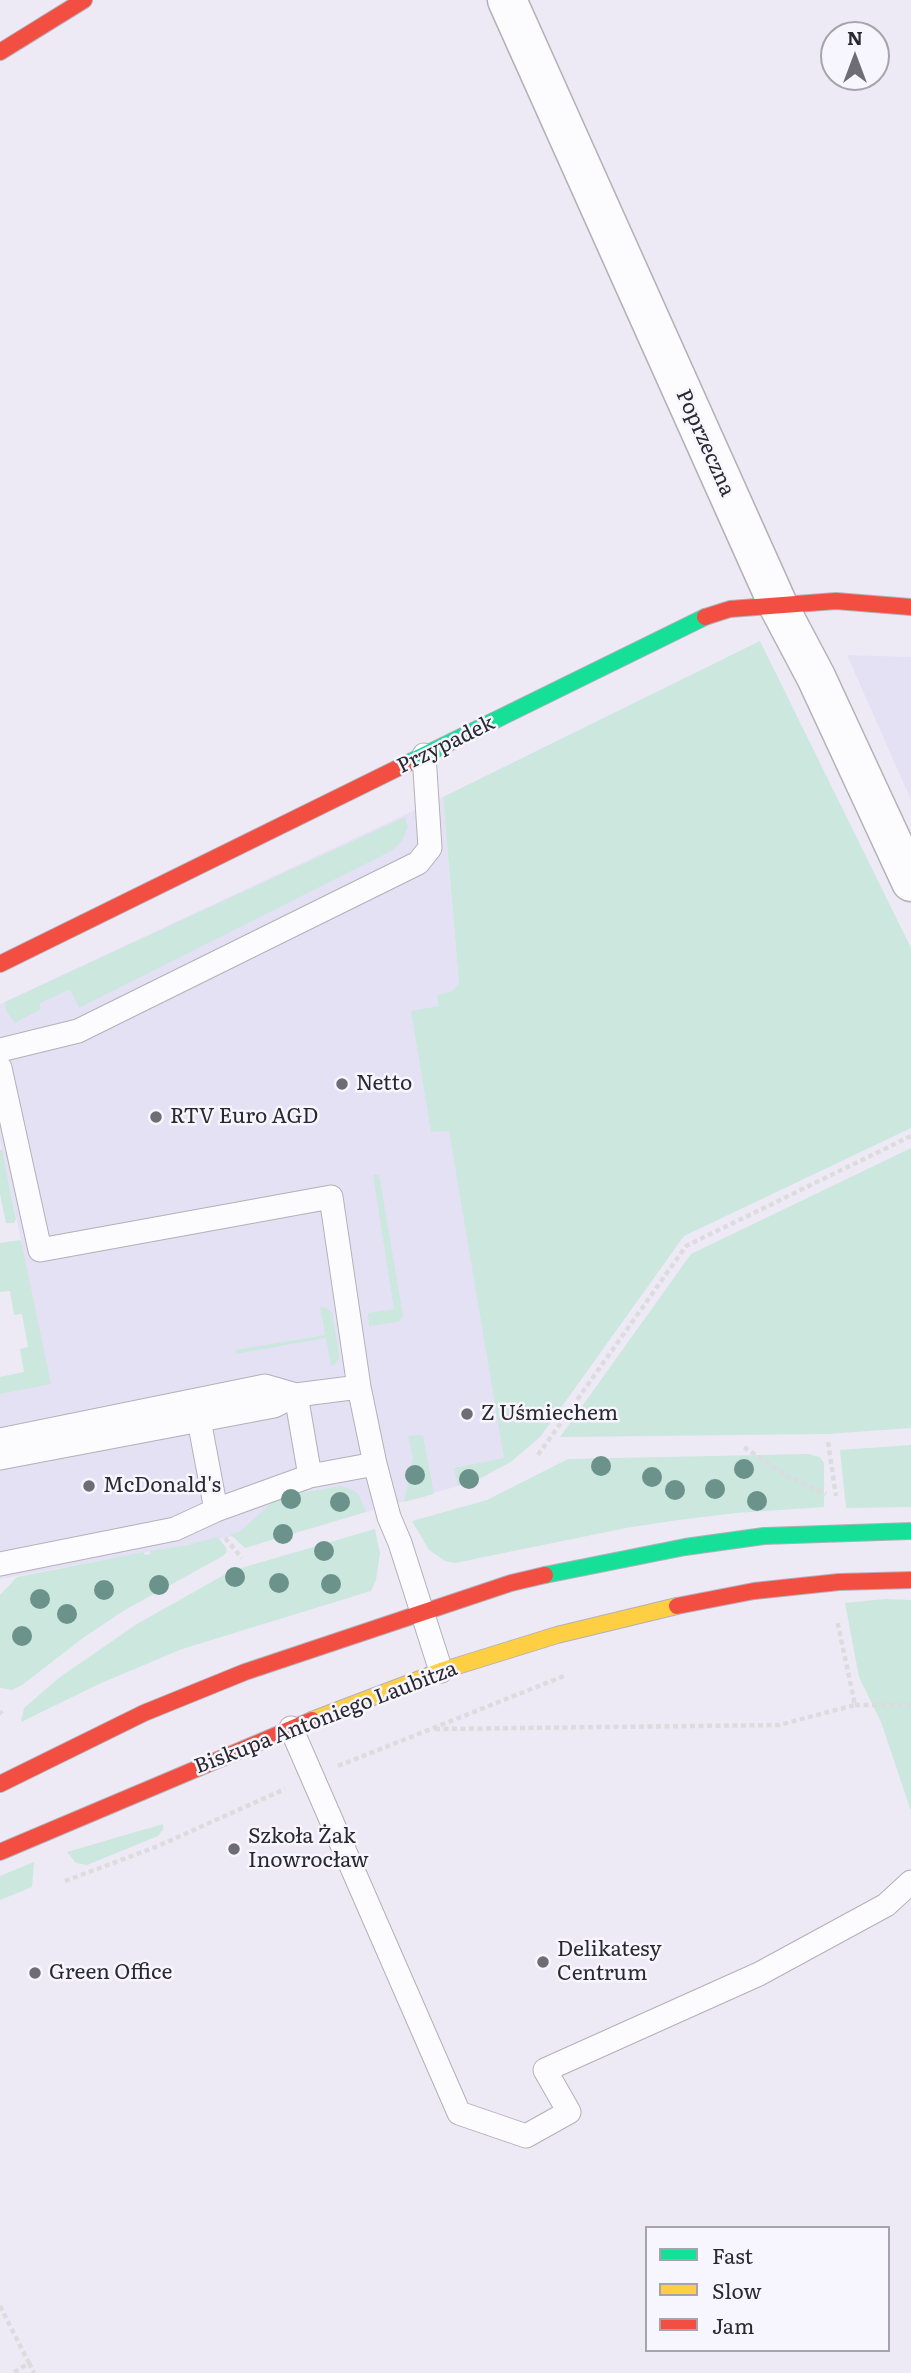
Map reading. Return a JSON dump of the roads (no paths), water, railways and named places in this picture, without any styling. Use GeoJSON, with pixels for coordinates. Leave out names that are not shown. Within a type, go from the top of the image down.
{"type":"FeatureCollection","features":[{"type":"Feature","properties":{"kind":"main road"},"geometry":{"type":"LineString","coordinates":[[0,52],[84,0]]}},
{"type":"Feature","properties":{"kind":"main road","name":"Przypadek"},"geometry":{"type":"LineString","coordinates":[[0,964],[700,619],[730,609],[836,601],[911,607]]}},
{"type":"Feature","properties":{"kind":"main road"},"geometry":{"type":"LineString","coordinates":[[0,1784],[157,1708],[245,1672],[511,1583],[685,1547],[764,1536],[911,1531]]}},
{"type":"Feature","properties":{"kind":"main road","name":"Biskupa Antoniego Laubitza"},"geometry":{"type":"LineString","coordinates":[[0,1852],[292,1728],[441,1671],[557,1635],[667,1608],[754,1591],[839,1582],[911,1580]]}},
{"type":"Feature","properties":{"kind":"street","name":"Poprzeczna"},"geometry":{"type":"LineString","coordinates":[[507,0],[779,607],[816,677],[911,883]]}},
{"type":"Feature","properties":{"kind":"lane"},"geometry":{"type":"LineString","coordinates":[[0,1050],[78,1031],[418,863],[429,848],[424,755]]}},
{"type":"Feature","properties":{"kind":"lane"},"geometry":{"type":"LineString","coordinates":[[0,1068],[40,1250],[331,1197],[359,1387],[375,1464],[389,1517],[400,1543],[441,1671]]}},
{"type":"Feature","properties":{"kind":"lane"},"geometry":{"type":"LineString","coordinates":[[0,1440],[265,1386],[296,1395]]}},
{"type":"Feature","properties":{"kind":"lane"},"geometry":{"type":"LineString","coordinates":[[0,1458],[274,1406],[296,1395],[359,1387]]}},
{"type":"Feature","properties":{"kind":"lane"},"geometry":{"type":"LineString","coordinates":[[296,1395],[310,1476]]}},
{"type":"Feature","properties":{"kind":"lane"},"geometry":{"type":"LineString","coordinates":[[199,1420],[216,1510]]}},
{"type":"Feature","properties":{"kind":"lane"},"geometry":{"type":"LineString","coordinates":[[0,1564],[175,1530],[216,1510],[310,1476],[375,1464]]}},
{"type":"Feature","properties":{"kind":"lane"},"geometry":{"type":"LineString","coordinates":[[292,1728],[458,2113],[526,2136],[569,2112],[545,2070],[759,1974],[886,1905],[911,1882]]}},
{"type":"Feature","properties":{"kind":"place","name":"Netto"},"geometry":{"type":"Point","coordinates":[342,1084]}},
{"type":"Feature","properties":{"kind":"place","name":"RTV Euro AGD"},"geometry":{"type":"Point","coordinates":[156,1117]}},
{"type":"Feature","properties":{"kind":"place","name":"Z Uśmiechem"},"geometry":{"type":"Point","coordinates":[467,1414]}},
{"type":"Feature","properties":{"kind":"place","name":"McDonald's"},"geometry":{"type":"Point","coordinates":[89,1486]}},
{"type":"Feature","properties":{"kind":"place","name":"Szkoła Żak Inowrocław"},"geometry":{"type":"Point","coordinates":[234,1849]}},
{"type":"Feature","properties":{"kind":"place","name":"Delikatesy Centrum"},"geometry":{"type":"Point","coordinates":[543,1962]}},
{"type":"Feature","properties":{"kind":"place","name":"Green Office"},"geometry":{"type":"Point","coordinates":[35,1973]}}]}
